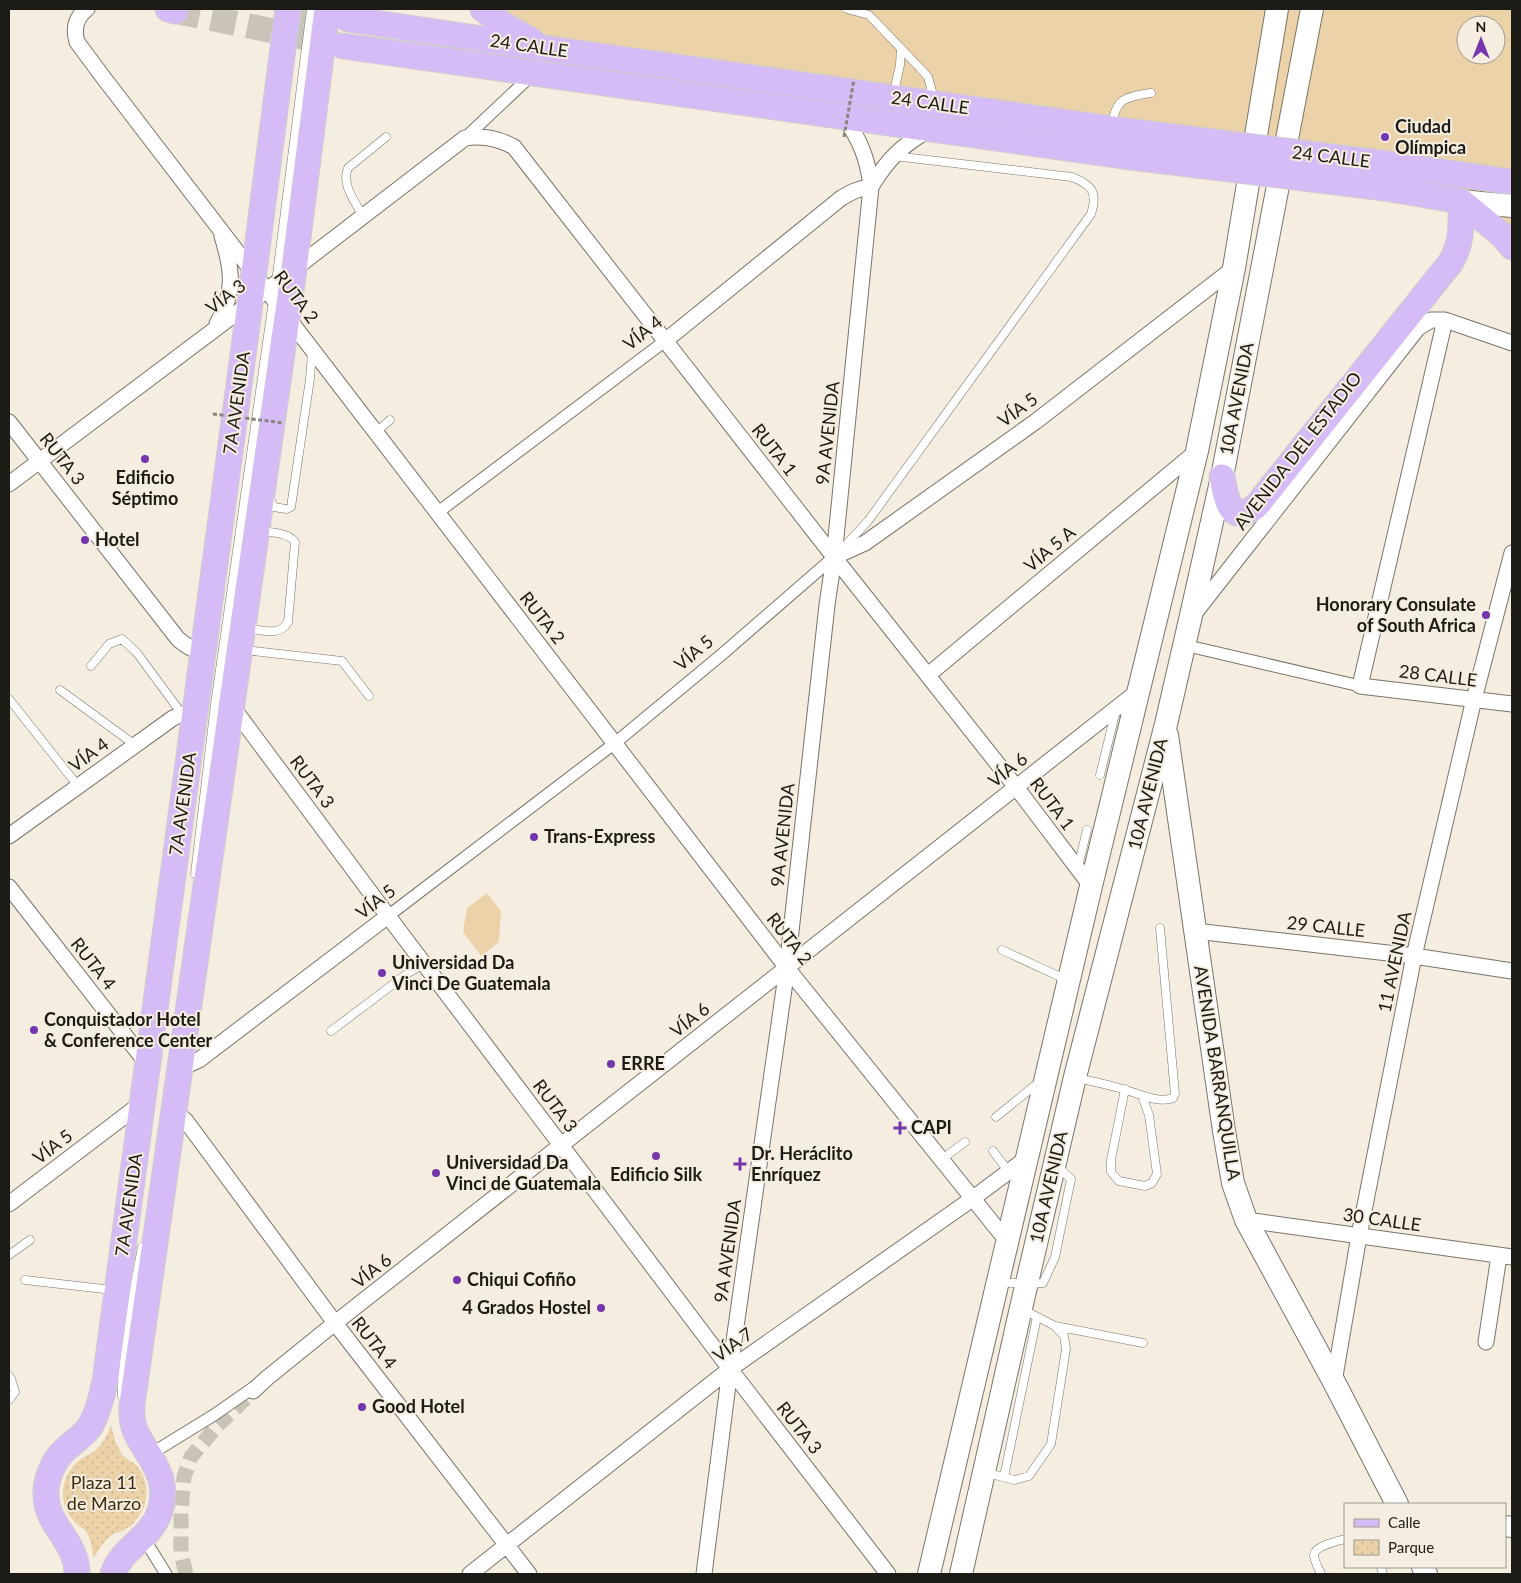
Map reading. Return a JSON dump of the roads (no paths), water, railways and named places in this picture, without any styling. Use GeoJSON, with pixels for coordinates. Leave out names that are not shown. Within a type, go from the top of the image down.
{"type":"FeatureCollection","features":[{"type":"Feature","properties":{"kind":"main road","name":"7A AVENIDA"},"geometry":{"type":"LineString","coordinates":[[113,1574],[125,1553],[149,1532],[157,1520],[163,1500],[162,1480],[158,1469],[135,1432],[132,1420],[134,1386],[262,486],[271,290],[288,9]]}},
{"type":"Feature","properties":{"kind":"main road"},"geometry":{"type":"LineString","coordinates":[[345,16],[376,16],[388,9]]}},
{"type":"Feature","properties":{"kind":"main road"},"geometry":{"type":"LineString","coordinates":[[483,9],[519,35],[550,49]]}},
{"type":"Feature","properties":{"kind":"main road","name":"10A AVENIDA"},"geometry":{"type":"LineString","coordinates":[[929,1574],[1069,980],[1084,878],[1137,692],[1197,451],[1234,268],[1277,9]]}},
{"type":"Feature","properties":{"kind":"main road","name":"10A AVENIDA"},"geometry":{"type":"LineString","coordinates":[[961,1574],[994,1474],[1029,1313],[1026,1284],[1075,1077],[1166,724],[1190,620],[1222,477],[1312,9]]}},
{"type":"Feature","properties":{"kind":"main road","name":"7A AVENIDA"},"geometry":{"type":"LineString","coordinates":[[77,1574],[77,1564],[70,1546],[52,1519],[46,1497],[46,1487],[53,1465],[60,1455],[83,1435],[100,1412],[148,1065],[188,715],[203,653],[271,290],[345,16]]}},
{"type":"Feature","properties":{"kind":"main road","name":"24 CALLE"},"geometry":{"type":"LineString","coordinates":[[345,16],[550,49],[935,104],[1512,182]]}},
{"type":"Feature","properties":{"kind":"main road"},"geometry":{"type":"LineString","coordinates":[[1272,37],[1306,42]]}},
{"type":"Feature","properties":{"kind":"main road","name":"24 CALLE"},"geometry":{"type":"LineString","coordinates":[[343,46],[534,73],[844,127],[931,129],[1123,156],[1385,188],[1461,201]]}},
{"type":"Feature","properties":{"kind":"main road"},"geometry":{"type":"LineString","coordinates":[[1222,477],[1229,507],[1237,513],[1250,510],[1262,499],[1451,262],[1458,248],[1461,230],[1461,201]]}},
{"type":"Feature","properties":{"kind":"main road"},"geometry":{"type":"LineString","coordinates":[[1461,201],[1512,206]]}},
{"type":"Feature","properties":{"kind":"main road"},"geometry":{"type":"LineString","coordinates":[[1461,201],[1503,236],[1512,247]]}},
{"type":"Feature","properties":{"kind":"main road","name":"AVENIDA BARRANQUILLA"},"geometry":{"type":"LineString","coordinates":[[1166,724],[1233,1183],[1246,1220],[1334,1382],[1396,1503]]}},
{"type":"Feature","properties":{"kind":"main road"},"geometry":{"type":"LineString","coordinates":[[1034,1132],[1057,1155]]}},
{"type":"Feature","properties":{"kind":"street","name":"RUTA 2"},"geometry":{"type":"LineString","coordinates":[[87,9],[79,17],[76,24],[77,42],[220,230],[271,290],[312,350],[787,968],[1007,1241]]}},
{"type":"Feature","properties":{"kind":"street"},"geometry":{"type":"LineString","coordinates":[[465,138],[534,73]]}},
{"type":"Feature","properties":{"kind":"street","name":"9A AVENIDA"},"geometry":{"type":"LineString","coordinates":[[704,1574],[730,1369],[787,968],[827,605],[834,557],[871,187],[863,150],[855,133],[844,127]]}},
{"type":"Feature","properties":{"kind":"street","name":"9A AVENIDA"},"geometry":{"type":"LineString","coordinates":[[871,187],[881,170],[893,156],[910,140],[931,129]]}},
{"type":"Feature","properties":{"kind":"street","name":"RUTA 1"},"geometry":{"type":"LineString","coordinates":[[465,138],[476,136],[488,137],[508,143],[514,147],[1016,787],[1084,878]]}},
{"type":"Feature","properties":{"kind":"street","name":"VÍA 3"},"geometry":{"type":"LineString","coordinates":[[9,484],[214,330],[271,290],[363,216],[465,138]]}},
{"type":"Feature","properties":{"kind":"street","name":"VÍA 4"},"geometry":{"type":"LineString","coordinates":[[438,513],[665,341],[840,199],[851,191],[871,187]]}},
{"type":"Feature","properties":{"kind":"street"},"geometry":{"type":"LineString","coordinates":[[214,330],[228,303],[231,280],[225,245],[220,230]]}},
{"type":"Feature","properties":{"kind":"street","name":"VÍA 5"},"geometry":{"type":"LineString","coordinates":[[179,1069],[199,1060],[615,743],[720,656],[834,557],[865,543],[1035,422],[1234,268]]}},
{"type":"Feature","properties":{"kind":"street","name":"AVENIDA DEL ESTADIO"},"geometry":{"type":"LineString","coordinates":[[1190,620],[1418,328],[1431,320],[1445,320]]}},
{"type":"Feature","properties":{"kind":"street"},"geometry":{"type":"LineString","coordinates":[[1184,645],[1360,686],[1445,320],[1512,343]]}},
{"type":"Feature","properties":{"kind":"street","name":"RUTA 3"},"geometry":{"type":"LineString","coordinates":[[9,422],[178,639],[185,646],[203,653]]}},
{"type":"Feature","properties":{"kind":"street","name":"VÍA 5 A"},"geometry":{"type":"LineString","coordinates":[[928,675],[1197,451]]}},
{"type":"Feature","properties":{"kind":"street","name":"11 AVENIDA"},"geometry":{"type":"LineString","coordinates":[[1334,1382],[1359,1236],[1414,956],[1474,700],[1512,553]]}},
{"type":"Feature","properties":{"kind":"street","name":"28 CALLE"},"geometry":{"type":"LineString","coordinates":[[1360,686],[1512,704]]}},
{"type":"Feature","properties":{"kind":"street","name":"VÍA 6"},"geometry":{"type":"LineString","coordinates":[[149,1455],[214,1415],[267,1378],[1137,692]]}},
{"type":"Feature","properties":{"kind":"street","name":"RUTA 3"},"geometry":{"type":"LineString","coordinates":[[232,705],[561,1146],[888,1574]]}},
{"type":"Feature","properties":{"kind":"street","name":"VÍA 4"},"geometry":{"type":"LineString","coordinates":[[9,836],[165,723],[188,715]]}},
{"type":"Feature","properties":{"kind":"street","name":"RUTA 4"},"geometry":{"type":"LineString","coordinates":[[9,887],[148,1065]]}},
{"type":"Feature","properties":{"kind":"street","name":"29 CALLE"},"geometry":{"type":"LineString","coordinates":[[1196,931],[1414,956],[1512,971]]}},
{"type":"Feature","properties":{"kind":"street","name":"VÍA 5"},"geometry":{"type":"LineString","coordinates":[[9,1204],[143,1102]]}},
{"type":"Feature","properties":{"kind":"street","name":"RUTA 4"},"geometry":{"type":"LineString","coordinates":[[174,1110],[186,1121],[335,1323],[529,1574]]}},
{"type":"Feature","properties":{"kind":"street","name":"VÍA 7"},"geometry":{"type":"LineString","coordinates":[[470,1574],[508,1546],[730,1369],[972,1199],[1027,1158]]}},
{"type":"Feature","properties":{"kind":"street","name":"30 CALLE"},"geometry":{"type":"LineString","coordinates":[[1246,1220],[1506,1256]]}},
{"type":"Feature","properties":{"kind":"street"},"geometry":{"type":"LineString","coordinates":[[1486,1342],[1506,1256]]}},
{"type":"Feature","properties":{"kind":"street","name":"VÍA 6"},"geometry":{"type":"LineString","coordinates":[[254,1391],[267,1378]]}},
{"type":"Feature","properties":{"kind":"street"},"geometry":{"type":"LineString","coordinates":[[142,1538],[166,1574]]}},
{"type":"Feature","properties":{"kind":"lane"},"geometry":{"type":"LineString","coordinates":[[195,879],[215,704],[311,9]]}},
{"type":"Feature","properties":{"kind":"lane"},"geometry":{"type":"LineString","coordinates":[[847,9],[870,12],[928,77],[935,104]]}},
{"type":"Feature","properties":{"kind":"lane"},"geometry":{"type":"LineString","coordinates":[[893,98],[900,66],[901,48]]}},
{"type":"Feature","properties":{"kind":"lane"},"geometry":{"type":"LineString","coordinates":[[1119,130],[1113,118],[1120,102],[1128,97],[1151,93]]}},
{"type":"Feature","properties":{"kind":"lane"},"geometry":{"type":"LineString","coordinates":[[363,216],[352,197],[346,174],[348,168],[386,137]]}},
{"type":"Feature","properties":{"kind":"lane"},"geometry":{"type":"LineString","coordinates":[[834,557],[868,521],[1091,214],[1095,202],[1094,193],[1086,182],[1072,177],[893,156]]}},
{"type":"Feature","properties":{"kind":"lane"},"geometry":{"type":"LineString","coordinates":[[262,486],[274,507],[286,509],[291,507],[312,350]]}},
{"type":"Feature","properties":{"kind":"lane"},"geometry":{"type":"LineString","coordinates":[[376,432],[390,420]]}},
{"type":"Feature","properties":{"kind":"lane"},"geometry":{"type":"LineString","coordinates":[[241,639],[278,631],[284,628],[288,622],[295,542],[292,538],[285,535],[256,531]]}},
{"type":"Feature","properties":{"kind":"lane"},"geometry":{"type":"LineString","coordinates":[[90,666],[109,644],[122,639],[137,653],[188,715]]}},
{"type":"Feature","properties":{"kind":"lane"},"geometry":{"type":"LineString","coordinates":[[241,639],[342,661],[369,696]]}},
{"type":"Feature","properties":{"kind":"lane"},"geometry":{"type":"LineString","coordinates":[[60,690],[135,745]]}},
{"type":"Feature","properties":{"kind":"lane"},"geometry":{"type":"LineString","coordinates":[[9,699],[78,786]]}},
{"type":"Feature","properties":{"kind":"lane"},"geometry":{"type":"LineString","coordinates":[[1100,774],[1117,708]]}},
{"type":"Feature","properties":{"kind":"lane"},"geometry":{"type":"LineString","coordinates":[[1084,878],[1087,830]]}},
{"type":"Feature","properties":{"kind":"lane"},"geometry":{"type":"LineString","coordinates":[[1075,1077],[1142,1096],[1168,1100],[1173,1098],[1175,1094],[1160,928]]}},
{"type":"Feature","properties":{"kind":"lane"},"geometry":{"type":"LineString","coordinates":[[1002,950],[1069,980]]}},
{"type":"Feature","properties":{"kind":"lane"},"geometry":{"type":"LineString","coordinates":[[331,1031],[408,973],[424,964]]}},
{"type":"Feature","properties":{"kind":"lane"},"geometry":{"type":"LineString","coordinates":[[154,1195],[176,1034]]}},
{"type":"Feature","properties":{"kind":"lane"},"geometry":{"type":"LineString","coordinates":[[996,1116],[1046,1076]]}},
{"type":"Feature","properties":{"kind":"lane"},"geometry":{"type":"LineString","coordinates":[[1125,1090],[1111,1160],[1111,1172],[1119,1181],[1145,1186],[1152,1183],[1157,1174],[1149,1115],[1142,1096]]}},
{"type":"Feature","properties":{"kind":"lane"},"geometry":{"type":"LineString","coordinates":[[942,1160],[965,1142]]}},
{"type":"Feature","properties":{"kind":"lane"},"geometry":{"type":"LineString","coordinates":[[993,1151],[1009,1172]]}},
{"type":"Feature","properties":{"kind":"lane"},"geometry":{"type":"LineString","coordinates":[[9,1255],[30,1240]]}},
{"type":"Feature","properties":{"kind":"lane"},"geometry":{"type":"LineString","coordinates":[[132,1420],[123,1402],[122,1383],[136,1279],[144,1242]]}},
{"type":"Feature","properties":{"kind":"lane"},"geometry":{"type":"LineString","coordinates":[[25,1280],[118,1291]]}},
{"type":"Feature","properties":{"kind":"lane"},"geometry":{"type":"LineString","coordinates":[[998,1282],[1026,1284]]}},
{"type":"Feature","properties":{"kind":"lane"},"geometry":{"type":"LineString","coordinates":[[1029,1313],[1054,1326],[1143,1343]]}},
{"type":"Feature","properties":{"kind":"lane"},"geometry":{"type":"LineString","coordinates":[[994,1474],[1015,1480],[1029,1476],[1051,1444],[1066,1349],[1064,1336],[1054,1326]]}},
{"type":"Feature","properties":{"kind":"lane"},"geometry":{"type":"LineString","coordinates":[[9,1376],[15,1392],[9,1400]]}},
{"type":"Feature","properties":{"kind":"lane"},"geometry":{"type":"LineString","coordinates":[[115,1395],[122,1383]]}},
{"type":"Feature","properties":{"kind":"lane"},"geometry":{"type":"LineString","coordinates":[[1321,1574],[1314,1558],[1317,1548],[1344,1538]]}},
{"type":"Feature","properties":{"kind":"tunnel"},"geometry":{"type":"LineString","coordinates":[[287,9],[340,17]]}},
{"type":"Feature","properties":{"kind":"tunnel"},"geometry":{"type":"LineString","coordinates":[[175,11],[337,44]]}},
{"type":"Feature","properties":{"kind":"tunnel"},"geometry":{"type":"LineString","coordinates":[[186,1574],[181,1553],[181,1511],[184,1477],[191,1457],[218,1425],[253,1391]]}},
{"type":"Feature","properties":{"kind":"place","name":"Ciudad Olímpica"},"geometry":{"type":"Point","coordinates":[1385,137]}},
{"type":"Feature","properties":{"kind":"place","name":"Edificio Séptimo"},"geometry":{"type":"Point","coordinates":[145,459]}},
{"type":"Feature","properties":{"kind":"place","name":"Hotel"},"geometry":{"type":"Point","coordinates":[85,540]}},
{"type":"Feature","properties":{"kind":"place","name":"Honorary Consulate of South Africa"},"geometry":{"type":"Point","coordinates":[1486,615]}},
{"type":"Feature","properties":{"kind":"place","name":"Trans-Express"},"geometry":{"type":"Point","coordinates":[534,837]}},
{"type":"Feature","properties":{"kind":"place","name":"Universidad Da Vinci De Guatemala"},"geometry":{"type":"Point","coordinates":[382,973]}},
{"type":"Feature","properties":{"kind":"place","name":"Conquistador Hotel & Conference Center"},"geometry":{"type":"Point","coordinates":[34,1030]}},
{"type":"Feature","properties":{"kind":"place","name":"ERRE"},"geometry":{"type":"Point","coordinates":[611,1064]}},
{"type":"Feature","properties":{"kind":"place","name":"CAPI"},"geometry":{"type":"Point","coordinates":[900,1128]}},
{"type":"Feature","properties":{"kind":"place","name":"Edificio Silk"},"geometry":{"type":"Point","coordinates":[656,1156]}},
{"type":"Feature","properties":{"kind":"place","name":"Dr. Heráclito Enríquez"},"geometry":{"type":"Point","coordinates":[740,1164]}},
{"type":"Feature","properties":{"kind":"place","name":"Universidad Da Vinci de Guatemala"},"geometry":{"type":"Point","coordinates":[436,1173]}},
{"type":"Feature","properties":{"kind":"place","name":"Chiqui Cofiño"},"geometry":{"type":"Point","coordinates":[457,1280]}},
{"type":"Feature","properties":{"kind":"place","name":"4 Grados Hostel"},"geometry":{"type":"Point","coordinates":[601,1308]}},
{"type":"Feature","properties":{"kind":"place","name":"Good Hotel"},"geometry":{"type":"Point","coordinates":[362,1407]}},
{"type":"Feature","properties":{"kind":"park label","name":"Plaza 11 de Marzo"},"geometry":{"type":"Point","coordinates":[104,1494]}}]}
